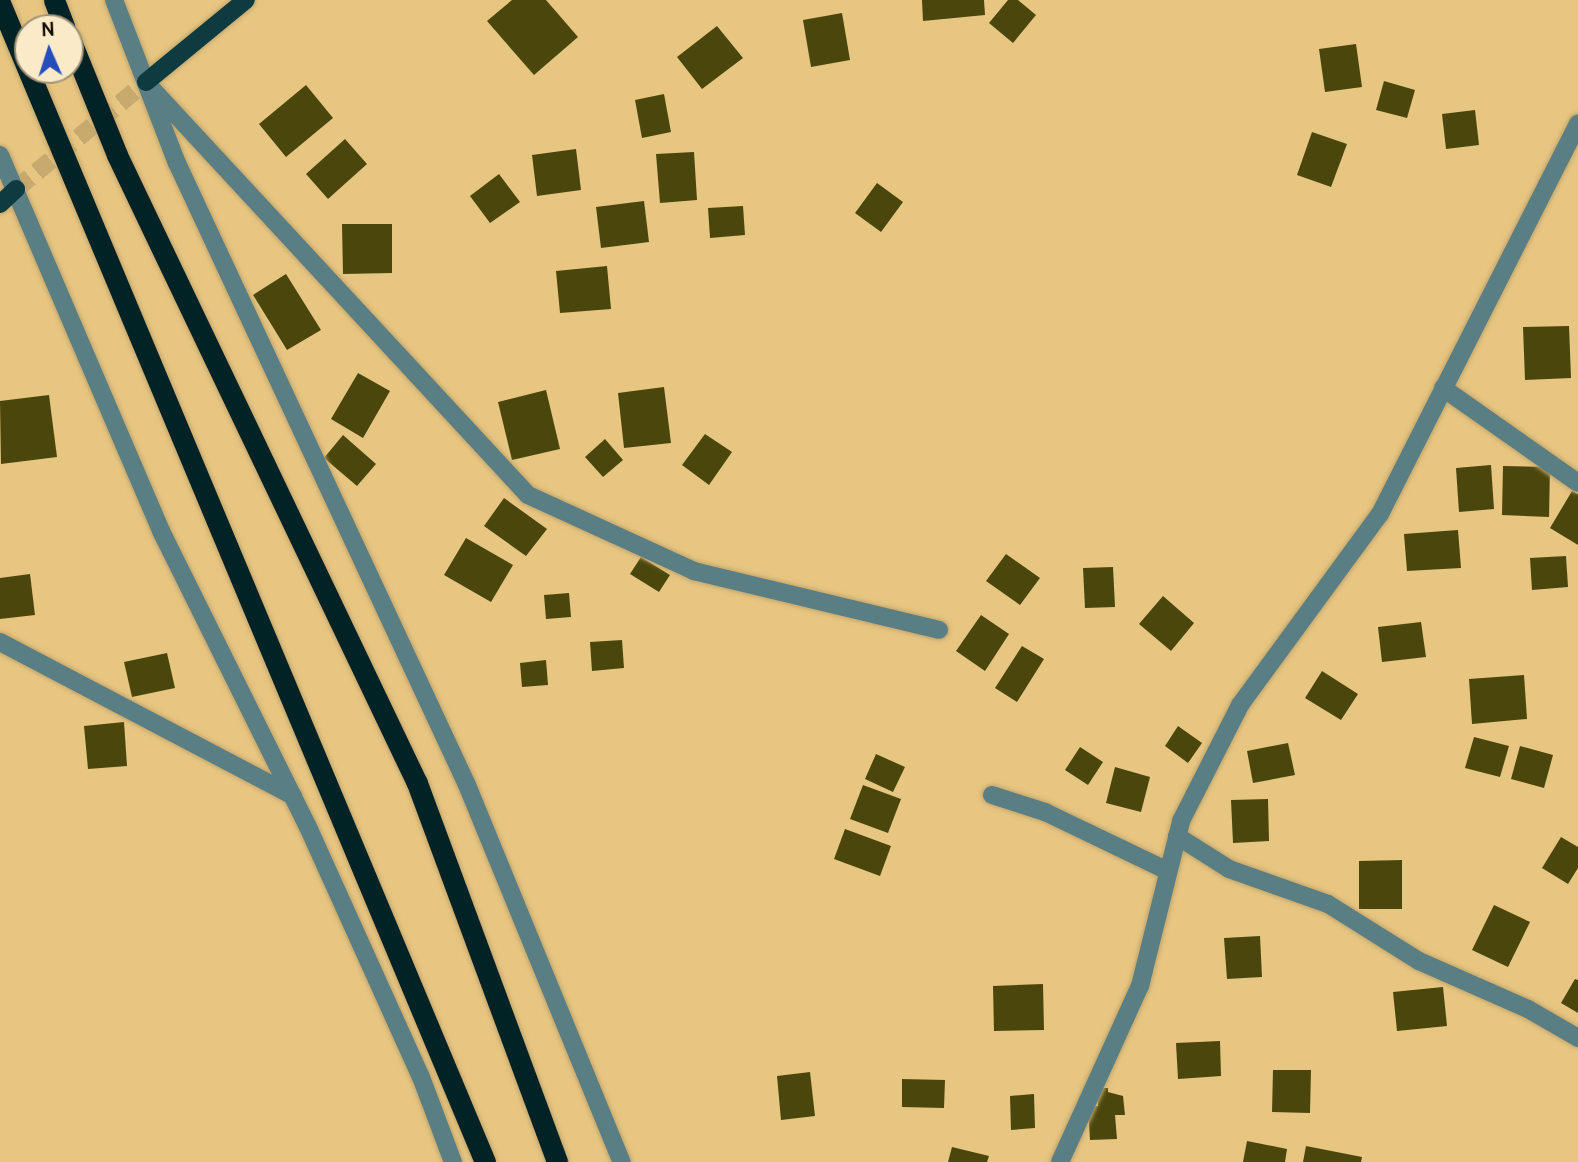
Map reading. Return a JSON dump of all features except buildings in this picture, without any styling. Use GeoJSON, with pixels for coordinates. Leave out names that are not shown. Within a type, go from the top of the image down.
{"type":"FeatureCollection","features":[{"type":"Feature","properties":{"kind":"highway"},"geometry":{"type":"LineString","coordinates":[[0,2],[485,1162]]}},
{"type":"Feature","properties":{"kind":"highway"},"geometry":{"type":"LineString","coordinates":[[84,74],[117,155],[417,783],[557,1162]]}},
{"type":"Feature","properties":{"kind":"main road"},"geometry":{"type":"LineString","coordinates":[[146,82],[246,0]]}},
{"type":"Feature","properties":{"kind":"main road"},"geometry":{"type":"LineString","coordinates":[[0,204],[16,190]]}},
{"type":"Feature","properties":{"kind":"street"},"geometry":{"type":"LineString","coordinates":[[114,0],[206,227],[467,785],[622,1162]]}},
{"type":"Feature","properties":{"kind":"street"},"geometry":{"type":"LineString","coordinates":[[146,82],[528,495],[694,571],[939,630]]}},
{"type":"Feature","properties":{"kind":"street"},"geometry":{"type":"LineString","coordinates":[[1060,1162],[1140,986],[1177,836],[1240,705],[1380,514],[1578,123]]}},
{"type":"Feature","properties":{"kind":"street"},"geometry":{"type":"LineString","coordinates":[[0,155],[161,531],[293,796],[421,1077],[453,1162]]}},
{"type":"Feature","properties":{"kind":"street"},"geometry":{"type":"LineString","coordinates":[[1443,388],[1578,482]]}},
{"type":"Feature","properties":{"kind":"street"},"geometry":{"type":"LineString","coordinates":[[0,642],[293,796]]}},
{"type":"Feature","properties":{"kind":"street"},"geometry":{"type":"LineString","coordinates":[[992,795],[1045,812],[1168,871]]}},
{"type":"Feature","properties":{"kind":"street"},"geometry":{"type":"LineString","coordinates":[[1177,836],[1229,869],[1328,904],[1419,961],[1528,1009],[1578,1038]]}},
{"type":"Feature","properties":{"kind":"tunnel"},"geometry":{"type":"LineString","coordinates":[[16,189],[146,82]]}}]}
